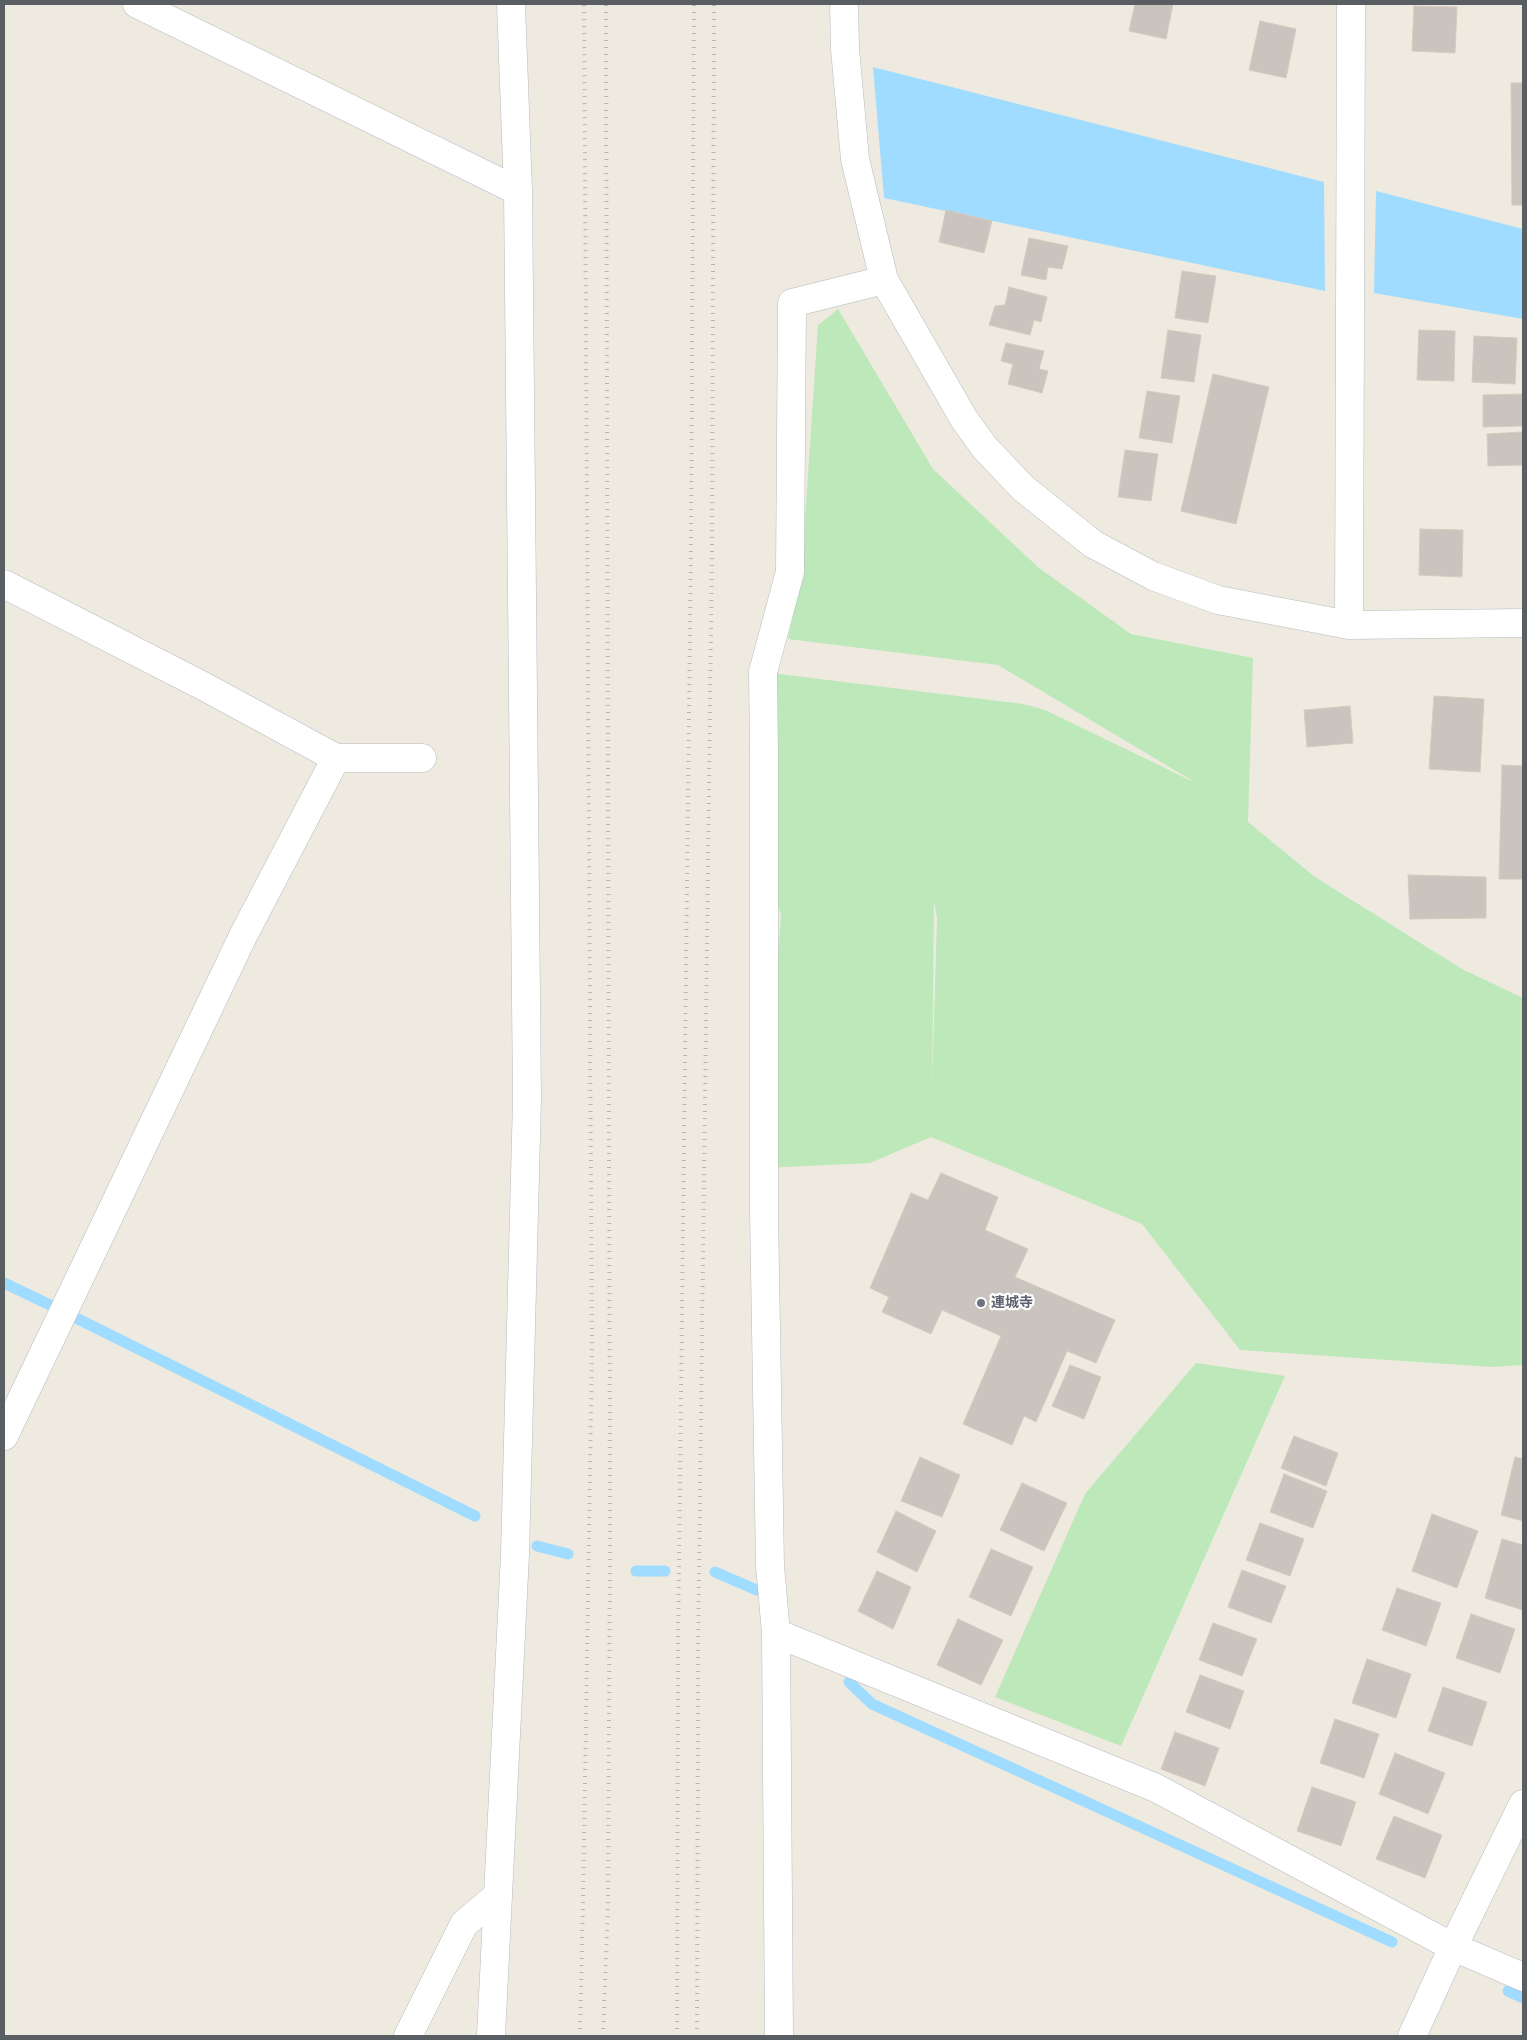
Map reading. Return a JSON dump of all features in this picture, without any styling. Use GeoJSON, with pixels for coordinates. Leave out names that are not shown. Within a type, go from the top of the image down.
{"type":"FeatureCollection","features":[{"type":"Feature","properties":{"kind":"street"},"geometry":{"type":"LineString","coordinates":[[137,4],[518,191]]}},
{"type":"Feature","properties":{"kind":"street"},"geometry":{"type":"LineString","coordinates":[[491,2036],[515,1554],[527,1099],[518,191],[511,4]]}},
{"type":"Feature","properties":{"kind":"street"},"geometry":{"type":"LineString","coordinates":[[844,4],[845,49],[855,159],[884,280],[964,419],[985,448],[1024,488],[1093,544],[1153,576],[1218,600],[1349,625],[1523,623]]}},
{"type":"Feature","properties":{"kind":"street"},"geometry":{"type":"LineString","coordinates":[[1349,625],[1351,4]]}},
{"type":"Feature","properties":{"kind":"street"},"geometry":{"type":"LineString","coordinates":[[779,2036],[776,1633],[770,1566],[764,1231],[763,672],[790,572],[792,304],[884,280]]}},
{"type":"Feature","properties":{"kind":"street"},"geometry":{"type":"LineString","coordinates":[[4,584],[205,687],[336,758],[422,758]]}},
{"type":"Feature","properties":{"kind":"street"},"geometry":{"type":"LineString","coordinates":[[4,1436],[244,934],[336,758]]}},
{"type":"Feature","properties":{"kind":"street"},"geometry":{"type":"LineString","coordinates":[[776,1633],[1156,1788],[1453,1947],[1523,1977]]}},
{"type":"Feature","properties":{"kind":"street"},"geometry":{"type":"LineString","coordinates":[[1412,2036],[1523,1804]]}},
{"type":"Feature","properties":{"kind":"street"},"geometry":{"type":"LineString","coordinates":[[408,2036],[464,1924],[498,1894]]}},
{"type":"Feature","properties":{"kind":"green space"},"geometry":{"type":"Polygon","coordinates":[[[838,309],[933,469],[1039,568],[1131,634],[1253,658],[1248,822],[1315,877],[1462,969],[1523,998],[1523,1365],[1492,1367],[1240,1350],[1142,1224],[931,1137],[870,1163],[764,1168],[781,915],[765,864],[763,672],[1023,704],[1045,710],[1198,784],[998,665],[788,639],[801,577],[818,325],[838,309]],[[934,900],[932,1087],[937,919],[934,900]]]}},
{"type":"Feature","properties":{"kind":"green space"},"geometry":{"type":"Polygon","coordinates":[[[1196,1363],[1285,1376],[1121,1746],[995,1697],[1085,1494],[1196,1363]]]}},
{"type":"Feature","properties":{"kind":"water"},"geometry":{"type":"Polygon","coordinates":[[[873,67],[1324,182],[1325,291],[884,198],[873,67]]]}},
{"type":"Feature","properties":{"kind":"water"},"geometry":{"type":"Polygon","coordinates":[[[1376,191],[1523,229],[1523,319],[1374,293],[1376,191]]]}},
{"type":"Feature","properties":{"kind":"building"},"geometry":{"type":"Polygon","coordinates":[[[1135,4],[1173,4],[1166,39],[1129,31],[1135,4]]]}},
{"type":"Feature","properties":{"kind":"building"},"geometry":{"type":"Polygon","coordinates":[[[1414,6],[1457,7],[1455,53],[1412,51],[1414,6]]]}},
{"type":"Feature","properties":{"kind":"building"},"geometry":{"type":"Polygon","coordinates":[[[1260,21],[1296,29],[1286,78],[1249,70],[1260,21]]]}},
{"type":"Feature","properties":{"kind":"building"},"geometry":{"type":"Polygon","coordinates":[[[1511,83],[1523,83],[1523,205],[1512,205],[1511,83]]]}},
{"type":"Feature","properties":{"kind":"building"},"geometry":{"type":"Polygon","coordinates":[[[946,210],[992,221],[984,253],[939,242],[946,210]]]}},
{"type":"Feature","properties":{"kind":"building"},"geometry":{"type":"Polygon","coordinates":[[[1029,238],[1068,246],[1062,269],[1048,267],[1046,280],[1021,275],[1029,238]]]}},
{"type":"Feature","properties":{"kind":"building"},"geometry":{"type":"Polygon","coordinates":[[[1182,271],[1216,276],[1208,323],[1175,318],[1182,271]]]}},
{"type":"Feature","properties":{"kind":"building"},"geometry":{"type":"Polygon","coordinates":[[[1009,287],[1047,297],[1041,322],[1034,320],[1030,335],[989,325],[995,306],[1005,305],[1009,287]]]}},
{"type":"Feature","properties":{"kind":"building"},"geometry":{"type":"Polygon","coordinates":[[[1168,330],[1201,335],[1194,382],[1161,378],[1168,330]]]}},
{"type":"Feature","properties":{"kind":"building"},"geometry":{"type":"Polygon","coordinates":[[[1419,330],[1455,331],[1454,381],[1417,380],[1419,330]]]}},
{"type":"Feature","properties":{"kind":"building"},"geometry":{"type":"Polygon","coordinates":[[[1474,336],[1517,338],[1515,384],[1472,382],[1474,336]]]}},
{"type":"Feature","properties":{"kind":"building"},"geometry":{"type":"Polygon","coordinates":[[[1006,343],[1044,351],[1039,369],[1048,371],[1042,393],[1008,384],[1013,364],[1001,361],[1006,343]]]}},
{"type":"Feature","properties":{"kind":"building"},"geometry":{"type":"Polygon","coordinates":[[[1213,374],[1269,387],[1236,524],[1181,511],[1213,374]]]}},
{"type":"Feature","properties":{"kind":"building"},"geometry":{"type":"Polygon","coordinates":[[[1147,391],[1180,396],[1172,443],[1139,438],[1147,391]]]}},
{"type":"Feature","properties":{"kind":"building"},"geometry":{"type":"Polygon","coordinates":[[[1523,394],[1523,426],[1483,427],[1483,395],[1523,394]]]}},
{"type":"Feature","properties":{"kind":"building"},"geometry":{"type":"Polygon","coordinates":[[[1523,432],[1523,465],[1488,466],[1487,434],[1523,432]]]}},
{"type":"Feature","properties":{"kind":"building"},"geometry":{"type":"Polygon","coordinates":[[[1125,450],[1158,454],[1151,501],[1118,497],[1125,450]]]}},
{"type":"Feature","properties":{"kind":"building"},"geometry":{"type":"Polygon","coordinates":[[[1420,529],[1463,530],[1462,577],[1419,575],[1420,529]]]}},
{"type":"Feature","properties":{"kind":"building"},"geometry":{"type":"Polygon","coordinates":[[[1434,696],[1484,699],[1480,772],[1429,769],[1434,696]]]}},
{"type":"Feature","properties":{"kind":"building"},"geometry":{"type":"Polygon","coordinates":[[[1350,706],[1353,743],[1307,747],[1304,710],[1350,706]]]}},
{"type":"Feature","properties":{"kind":"building"},"geometry":{"type":"Polygon","coordinates":[[[1502,765],[1523,766],[1523,879],[1499,879],[1502,765]]]}},
{"type":"Feature","properties":{"kind":"building"},"geometry":{"type":"Polygon","coordinates":[[[1408,875],[1486,877],[1486,918],[1410,919],[1408,875]]]}},
{"type":"Feature","properties":{"kind":"building","name":"連城寺"},"geometry":{"type":"Polygon","coordinates":[[[941,1173],[998,1197],[985,1230],[1028,1249],[1015,1277],[1115,1320],[1096,1363],[1067,1351],[1036,1422],[1024,1416],[1012,1445],[963,1424],[1001,1336],[942,1310],[931,1334],[882,1312],[889,1297],[870,1288],[911,1193],[928,1200],[941,1173]]]}},
{"type":"Feature","properties":{"kind":"building"},"geometry":{"type":"Polygon","coordinates":[[[1070,1365],[1101,1377],[1084,1419],[1052,1406],[1070,1365]]]}},
{"type":"Feature","properties":{"kind":"building"},"geometry":{"type":"Polygon","coordinates":[[[1294,1436],[1338,1453],[1326,1486],[1281,1468],[1294,1436]]]}},
{"type":"Feature","properties":{"kind":"building"},"geometry":{"type":"Polygon","coordinates":[[[920,1457],[960,1475],[942,1517],[901,1501],[920,1457]]]}},
{"type":"Feature","properties":{"kind":"building"},"geometry":{"type":"Polygon","coordinates":[[[1515,1457],[1523,1459],[1523,1521],[1501,1515],[1515,1457]]]}},
{"type":"Feature","properties":{"kind":"building"},"geometry":{"type":"Polygon","coordinates":[[[1284,1474],[1327,1491],[1313,1528],[1270,1512],[1284,1474]]]}},
{"type":"Feature","properties":{"kind":"building"},"geometry":{"type":"Polygon","coordinates":[[[1022,1483],[1067,1503],[1044,1551],[1000,1530],[1022,1483]]]}},
{"type":"Feature","properties":{"kind":"building"},"geometry":{"type":"Polygon","coordinates":[[[896,1511],[936,1531],[917,1572],[877,1552],[896,1511]]]}},
{"type":"Feature","properties":{"kind":"building"},"geometry":{"type":"Polygon","coordinates":[[[1432,1514],[1478,1531],[1457,1588],[1412,1571],[1432,1514]]]}},
{"type":"Feature","properties":{"kind":"building"},"geometry":{"type":"Polygon","coordinates":[[[1260,1523],[1304,1539],[1290,1576],[1246,1560],[1260,1523]]]}},
{"type":"Feature","properties":{"kind":"building"},"geometry":{"type":"Polygon","coordinates":[[[1502,1539],[1523,1545],[1523,1610],[1485,1598],[1502,1539]]]}},
{"type":"Feature","properties":{"kind":"building"},"geometry":{"type":"Polygon","coordinates":[[[991,1549],[1033,1567],[1011,1616],[969,1597],[991,1549]]]}},
{"type":"Feature","properties":{"kind":"building"},"geometry":{"type":"Polygon","coordinates":[[[1242,1570],[1286,1586],[1271,1623],[1228,1607],[1242,1570]]]}},
{"type":"Feature","properties":{"kind":"building"},"geometry":{"type":"Polygon","coordinates":[[[877,1571],[911,1587],[893,1629],[858,1611],[877,1571]]]}},
{"type":"Feature","properties":{"kind":"building"},"geometry":{"type":"Polygon","coordinates":[[[1397,1588],[1441,1603],[1426,1646],[1382,1630],[1397,1588]]]}},
{"type":"Feature","properties":{"kind":"building"},"geometry":{"type":"Polygon","coordinates":[[[1471,1614],[1515,1629],[1500,1673],[1456,1658],[1471,1614]]]}},
{"type":"Feature","properties":{"kind":"building"},"geometry":{"type":"Polygon","coordinates":[[[958,1619],[1003,1640],[981,1685],[937,1665],[958,1619]]]}},
{"type":"Feature","properties":{"kind":"building"},"geometry":{"type":"Polygon","coordinates":[[[1213,1623],[1257,1639],[1242,1676],[1199,1660],[1213,1623]]]}},
{"type":"Feature","properties":{"kind":"building"},"geometry":{"type":"Polygon","coordinates":[[[1367,1659],[1411,1674],[1396,1718],[1352,1703],[1367,1659]]]}},
{"type":"Feature","properties":{"kind":"building"},"geometry":{"type":"Polygon","coordinates":[[[1200,1675],[1244,1691],[1230,1729],[1186,1712],[1200,1675]]]}},
{"type":"Feature","properties":{"kind":"building"},"geometry":{"type":"Polygon","coordinates":[[[1443,1687],[1487,1702],[1472,1746],[1428,1731],[1443,1687]]]}},
{"type":"Feature","properties":{"kind":"building"},"geometry":{"type":"Polygon","coordinates":[[[1335,1719],[1379,1734],[1364,1778],[1320,1763],[1335,1719]]]}},
{"type":"Feature","properties":{"kind":"building"},"geometry":{"type":"Polygon","coordinates":[[[1175,1732],[1219,1748],[1205,1786],[1161,1769],[1175,1732]]]}},
{"type":"Feature","properties":{"kind":"building"},"geometry":{"type":"Polygon","coordinates":[[[1395,1753],[1445,1773],[1428,1814],[1379,1794],[1395,1753]]]}},
{"type":"Feature","properties":{"kind":"building"},"geometry":{"type":"Polygon","coordinates":[[[1312,1787],[1356,1802],[1341,1846],[1297,1831],[1312,1787]]]}},
{"type":"Feature","properties":{"kind":"building"},"geometry":{"type":"Polygon","coordinates":[[[1394,1816],[1442,1835],[1425,1878],[1376,1859],[1394,1816]]]}},
{"type":"Feature","properties":{"kind":"waterway"},"geometry":{"type":"LineString","coordinates":[[4,1283],[50,1305]]}},
{"type":"Feature","properties":{"kind":"waterway"},"geometry":{"type":"LineString","coordinates":[[70,1315],[475,1516]]}},
{"type":"Feature","properties":{"kind":"waterway"},"geometry":{"type":"LineString","coordinates":[[537,1546],[568,1554]]}},
{"type":"Feature","properties":{"kind":"waterway"},"geometry":{"type":"LineString","coordinates":[[636,1571],[665,1571]]}},
{"type":"Feature","properties":{"kind":"waterway"},"geometry":{"type":"LineString","coordinates":[[715,1572],[759,1591]]}},
{"type":"Feature","properties":{"kind":"waterway"},"geometry":{"type":"LineString","coordinates":[[849,1682],[872,1704],[1392,1942]]}},
{"type":"Feature","properties":{"kind":"waterway"},"geometry":{"type":"LineString","coordinates":[[1508,1991],[1523,1998]]}},
{"type":"Feature","properties":{"kind":"railway"},"geometry":{"type":"LineString","coordinates":[[580,2036],[592,1349],[584,4]]}},
{"type":"Feature","properties":{"kind":"railway"},"geometry":{"type":"LineString","coordinates":[[603,2036],[608,1905],[610,1529],[606,4]]}},
{"type":"Feature","properties":{"kind":"railway"},"geometry":{"type":"LineString","coordinates":[[677,2036],[678,1651],[691,545],[694,4]]}},
{"type":"Feature","properties":{"kind":"railway"},"geometry":{"type":"LineString","coordinates":[[697,2036],[698,1653],[712,550],[714,4]]}},
{"type":"Feature","properties":{"kind":"place","name":"連城寺"},"geometry":{"type":"Point","coordinates":[981,1303]}}]}
